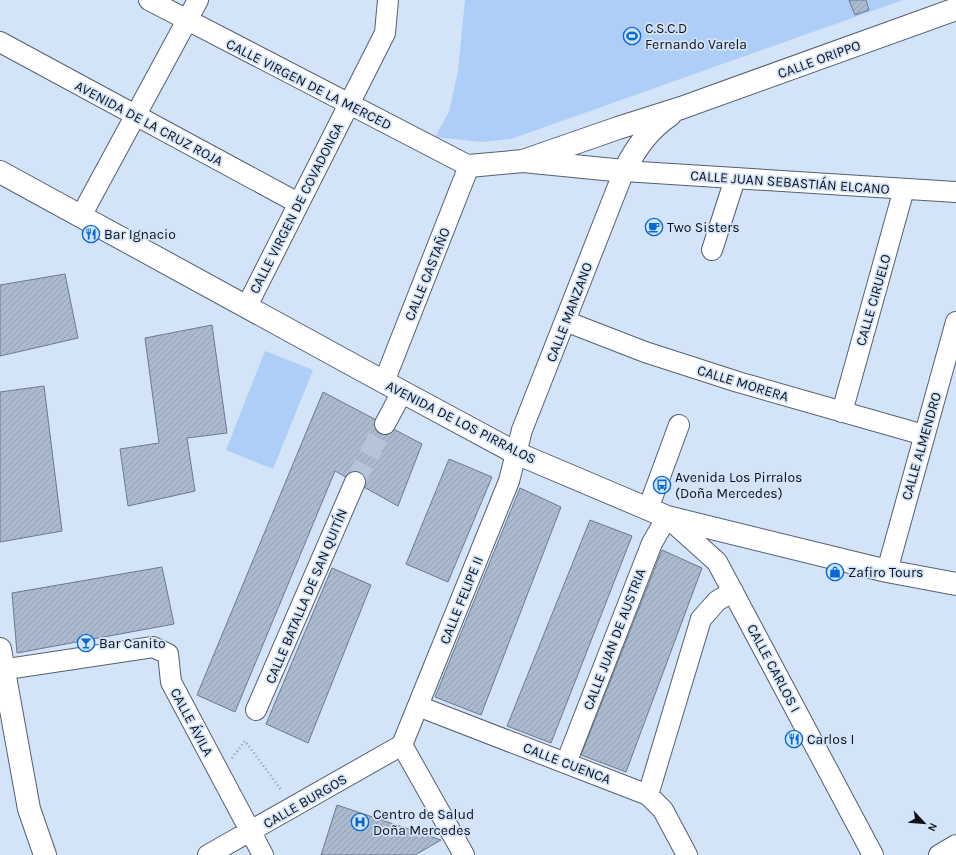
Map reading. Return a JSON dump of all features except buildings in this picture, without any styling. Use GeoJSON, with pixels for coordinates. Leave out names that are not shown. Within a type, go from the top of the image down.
{"type":"FeatureCollection","features":[{"type":"Feature","properties":{"kind":"street","name":"CALLE VIRGEN DE LA MERCED"},"geometry":{"type":"LineString","coordinates":[[149,0],[348,105],[470,166]]}},
{"type":"Feature","properties":{"kind":"street"},"geometry":{"type":"LineString","coordinates":[[81,216],[198,0]]}},
{"type":"Feature","properties":{"kind":"street","name":"CALLE VIRGEN DE COVADONGA"},"geometry":{"type":"LineString","coordinates":[[247,306],[385,33],[388,0]]}},
{"type":"Feature","properties":{"kind":"street","name":"CALLE ORIPPO"},"geometry":{"type":"LineString","coordinates":[[681,108],[956,9]]}},
{"type":"Feature","properties":{"kind":"street","name":"AVENIDA DE LA CRUZ ROJA"},"geometry":{"type":"LineString","coordinates":[[0,42],[298,203]]}},
{"type":"Feature","properties":{"kind":"street"},"geometry":{"type":"LineString","coordinates":[[523,161],[681,108]]}},
{"type":"Feature","properties":{"kind":"street"},"geometry":{"type":"LineString","coordinates":[[470,166],[523,161],[624,171],[635,149],[651,130],[681,108]]}},
{"type":"Feature","properties":{"kind":"street"},"geometry":{"type":"LineString","coordinates":[[618,128],[625,129],[630,133],[636,143],[635,149]]}},
{"type":"Feature","properties":{"kind":"street","name":"CALLE CASTAÑO"},"geometry":{"type":"LineString","coordinates":[[393,387],[470,166]]}},
{"type":"Feature","properties":{"kind":"street","name":"CALLE JUAN SEBASTIÁN ELCANO"},"geometry":{"type":"LineString","coordinates":[[624,171],[956,192]]}},
{"type":"Feature","properties":{"kind":"street","name":"CALLE MANZANO"},"geometry":{"type":"LineString","coordinates":[[516,453],[522,430],[624,171]]}},
{"type":"Feature","properties":{"kind":"street","name":"AVENIDA DE LOS PIRRALOS"},"geometry":{"type":"LineString","coordinates":[[0,172],[516,453],[657,513],[887,571],[956,584]]}},
{"type":"Feature","properties":{"kind":"street"},"geometry":{"type":"LineString","coordinates":[[712,250],[735,179]]}},
{"type":"Feature","properties":{"kind":"street","name":"CALLE CIRUELO"},"geometry":{"type":"LineString","coordinates":[[842,412],[904,189]]}},
{"type":"Feature","properties":{"kind":"street","name":"CALLE MORERA"},"geometry":{"type":"LineString","coordinates":[[565,321],[652,354],[738,382],[924,435]]}},
{"type":"Feature","properties":{"kind":"street","name":"CALLE ALMENDRO"},"geometry":{"type":"LineString","coordinates":[[887,571],[956,322]]}},
{"type":"Feature","properties":{"kind":"street"},"geometry":{"type":"LineString","coordinates":[[384,424],[393,387]]}},
{"type":"Feature","properties":{"kind":"street","name":"CALLE JUAN DE AUSTRIA"},"geometry":{"type":"LineString","coordinates":[[566,762],[652,543],[657,513],[679,425]]}},
{"type":"Feature","properties":{"kind":"street","name":"CALLE FELIPE II"},"geometry":{"type":"LineString","coordinates":[[402,745],[510,481],[516,453]]}},
{"type":"Feature","properties":{"kind":"street","name":"CALLE BATALLA DE SAN QUITÍN"},"geometry":{"type":"LineString","coordinates":[[256,710],[355,482]]}},
{"type":"Feature","properties":{"kind":"street","name":"CALLE CARLOS I"},"geometry":{"type":"LineString","coordinates":[[657,513],[717,562],[874,855]]}},
{"type":"Feature","properties":{"kind":"street"},"geometry":{"type":"LineString","coordinates":[[648,795],[701,619],[717,602],[733,591]]}},
{"type":"Feature","properties":{"kind":"street","name":"CALLE ÁVILA"},"geometry":{"type":"LineString","coordinates":[[1,663],[153,647],[168,654],[171,682],[251,832]]}},
{"type":"Feature","properties":{"kind":"street"},"geometry":{"type":"LineString","coordinates":[[1,663],[29,809],[45,855]]}},
{"type":"Feature","properties":{"kind":"street","name":"CALLE CUENCA"},"geometry":{"type":"LineString","coordinates":[[418,706],[648,795],[663,810],[687,855]]}},
{"type":"Feature","properties":{"kind":"street"},"geometry":{"type":"LineString","coordinates":[[402,745],[464,855]]}},
{"type":"Feature","properties":{"kind":"street","name":"CALLE BURGOS"},"geometry":{"type":"LineString","coordinates":[[208,855],[251,832],[402,745]]}},
{"type":"Feature","properties":{"kind":"street"},"geometry":{"type":"LineString","coordinates":[[251,832],[263,855]]}},
{"type":"Feature","properties":{"kind":"street"},"geometry":{"type":"LineString","coordinates":[[939,855],[956,845]]}},
{"type":"Feature","properties":{"kind":"path"},"geometry":{"type":"LineString","coordinates":[[245,741],[294,807]]}},
{"type":"Feature","properties":{"kind":"shaded area","name":"C.S.C.D Fernando Varela"},"geometry":{"type":"Polygon","coordinates":[[[465,0],[903,0],[511,139],[482,142],[435,137],[449,112],[458,71],[465,0]]]}},
{"type":"Feature","properties":{"kind":"shaded area"},"geometry":{"type":"Polygon","coordinates":[[[265,351],[313,370],[273,469],[226,450],[265,351]]]}},
{"type":"Feature","properties":{"kind":"tunnel"},"geometry":{"type":"LineString","coordinates":[[355,482],[385,424]]}},
{"type":"Feature","properties":{"kind":"place","name":"C.S.C.D Fernando Varela"},"geometry":{"type":"Point","coordinates":[632,36]}},
{"type":"Feature","properties":{"kind":"place","name":"Two Sisters"},"geometry":{"type":"Point","coordinates":[654,227]}},
{"type":"Feature","properties":{"kind":"place","name":"Bar Ignacio"},"geometry":{"type":"Point","coordinates":[91,234]}},
{"type":"Feature","properties":{"kind":"place","name":"Avenida Los Pirralos (Doña Mercedes)"},"geometry":{"type":"Point","coordinates":[662,485]}},
{"type":"Feature","properties":{"kind":"place","name":"Zafiro Tours"},"geometry":{"type":"Point","coordinates":[835,572]}},
{"type":"Feature","properties":{"kind":"place","name":"Bar Canito"},"geometry":{"type":"Point","coordinates":[86,643]}},
{"type":"Feature","properties":{"kind":"place","name":"Carlos I"},"geometry":{"type":"Point","coordinates":[794,739]}},
{"type":"Feature","properties":{"kind":"place","name":"Centro de Salud Doña Mercedes"},"geometry":{"type":"Point","coordinates":[360,822]}}]}
